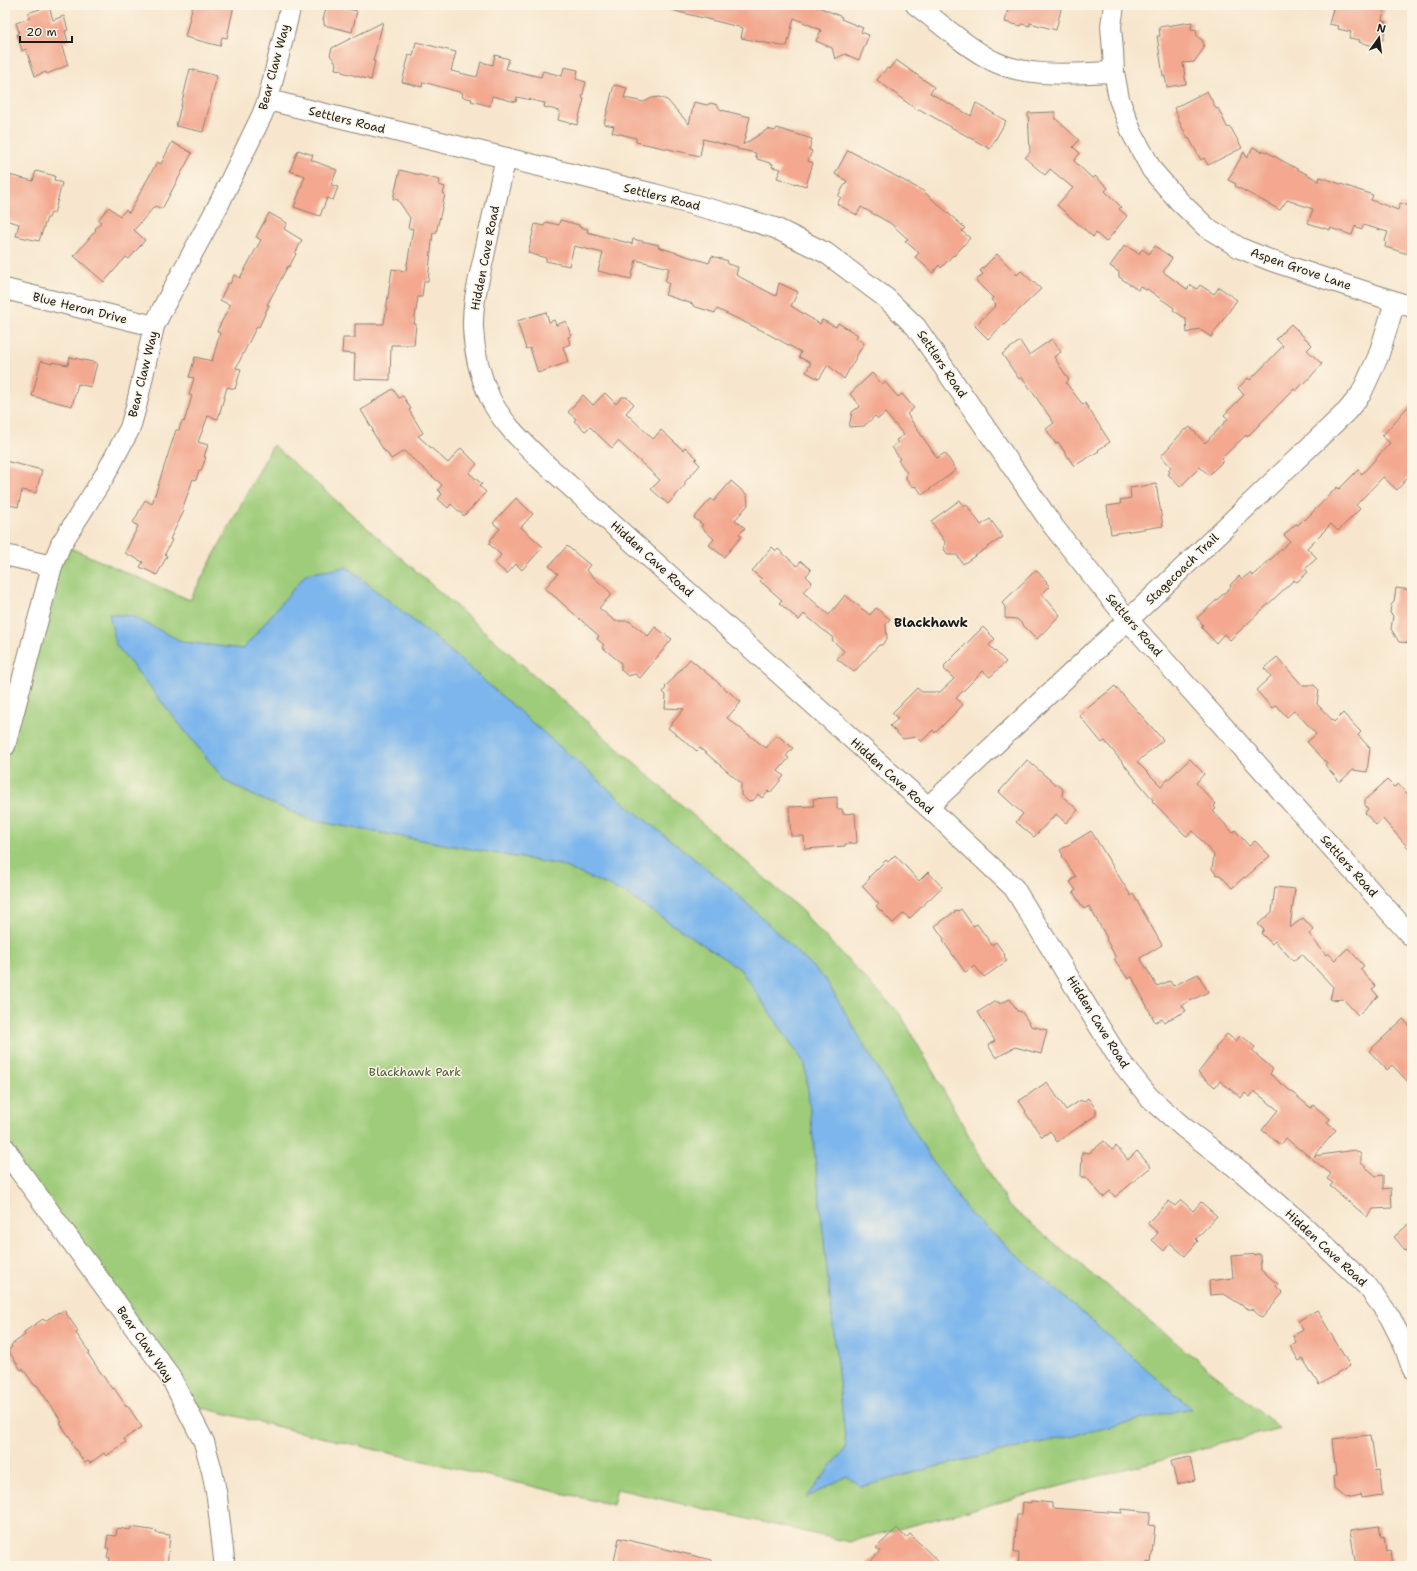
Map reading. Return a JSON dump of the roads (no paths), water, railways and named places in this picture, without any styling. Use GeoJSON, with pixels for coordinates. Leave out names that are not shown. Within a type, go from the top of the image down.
{"type":"FeatureCollection","features":[{"type":"Feature","properties":{"kind":"street","name":"Bear Claw Way"},"geometry":{"type":"LineString","coordinates":[[5,746],[52,566],[61,544],[105,474],[130,428],[154,326],[223,197],[251,140],[268,100],[291,5]]}},
{"type":"Feature","properties":{"kind":"street"},"geometry":{"type":"LineString","coordinates":[[916,5],[971,46],[994,61],[1020,69],[1051,74],[1114,72]]}},
{"type":"Feature","properties":{"kind":"street","name":"Aspen Grove Lane"},"geometry":{"type":"LineString","coordinates":[[1114,5],[1111,26],[1114,72],[1119,99],[1132,133],[1152,170],[1178,200],[1206,227],[1240,248],[1272,261],[1403,304]]}},
{"type":"Feature","properties":{"kind":"street","name":"Settlers Road"},"geometry":{"type":"LineString","coordinates":[[268,100],[506,158],[738,217],[775,228],[832,257],[886,298],[916,327],[1053,526],[1128,620],[1412,936]]}},
{"type":"Feature","properties":{"kind":"street","name":"Hidden Cave Road"},"geometry":{"type":"LineString","coordinates":[[506,158],[476,289],[473,326],[476,354],[480,372],[490,398],[501,416],[520,440],[542,461],[928,807],[1014,888],[1121,1062],[1149,1097],[1183,1127],[1249,1178],[1306,1228],[1368,1287],[1390,1317],[1404,1346],[1412,1368]]}},
{"type":"Feature","properties":{"kind":"street","name":"Blue Heron Drive"},"geometry":{"type":"LineString","coordinates":[[5,289],[154,326]]}},
{"type":"Feature","properties":{"kind":"street","name":"Stagecoach Trail"},"geometry":{"type":"LineString","coordinates":[[928,807],[1128,620],[1347,411],[1360,394],[1403,304]]}},
{"type":"Feature","properties":{"kind":"street"},"geometry":{"type":"LineString","coordinates":[[5,555],[52,566]]}},
{"type":"Feature","properties":{"kind":"street","name":"Bear Claw Way"},"geometry":{"type":"LineString","coordinates":[[5,1148],[19,1170],[170,1376],[204,1442],[212,1471],[218,1505],[224,1566]]}},
{"type":"Feature","properties":{"kind":"water"},"geometry":{"type":"Polygon","coordinates":[[[347,567],[441,643],[629,807],[731,888],[826,980],[931,1159],[970,1214],[1191,1408],[927,1469],[861,1487],[847,1476],[806,1498],[846,1448],[805,1064],[740,969],[623,892],[560,865],[314,821],[256,797],[225,781],[116,645],[109,614],[132,616],[183,642],[243,649],[306,574],[347,567]]]}},
{"type":"Feature","properties":{"kind":"district","name":"Blackhawk"},"geometry":{"type":"Point","coordinates":[931,622]}},
{"type":"Feature","properties":{"kind":"park label","name":"Blackhawk Park"},"geometry":{"type":"Point","coordinates":[415,1072]}}]}
